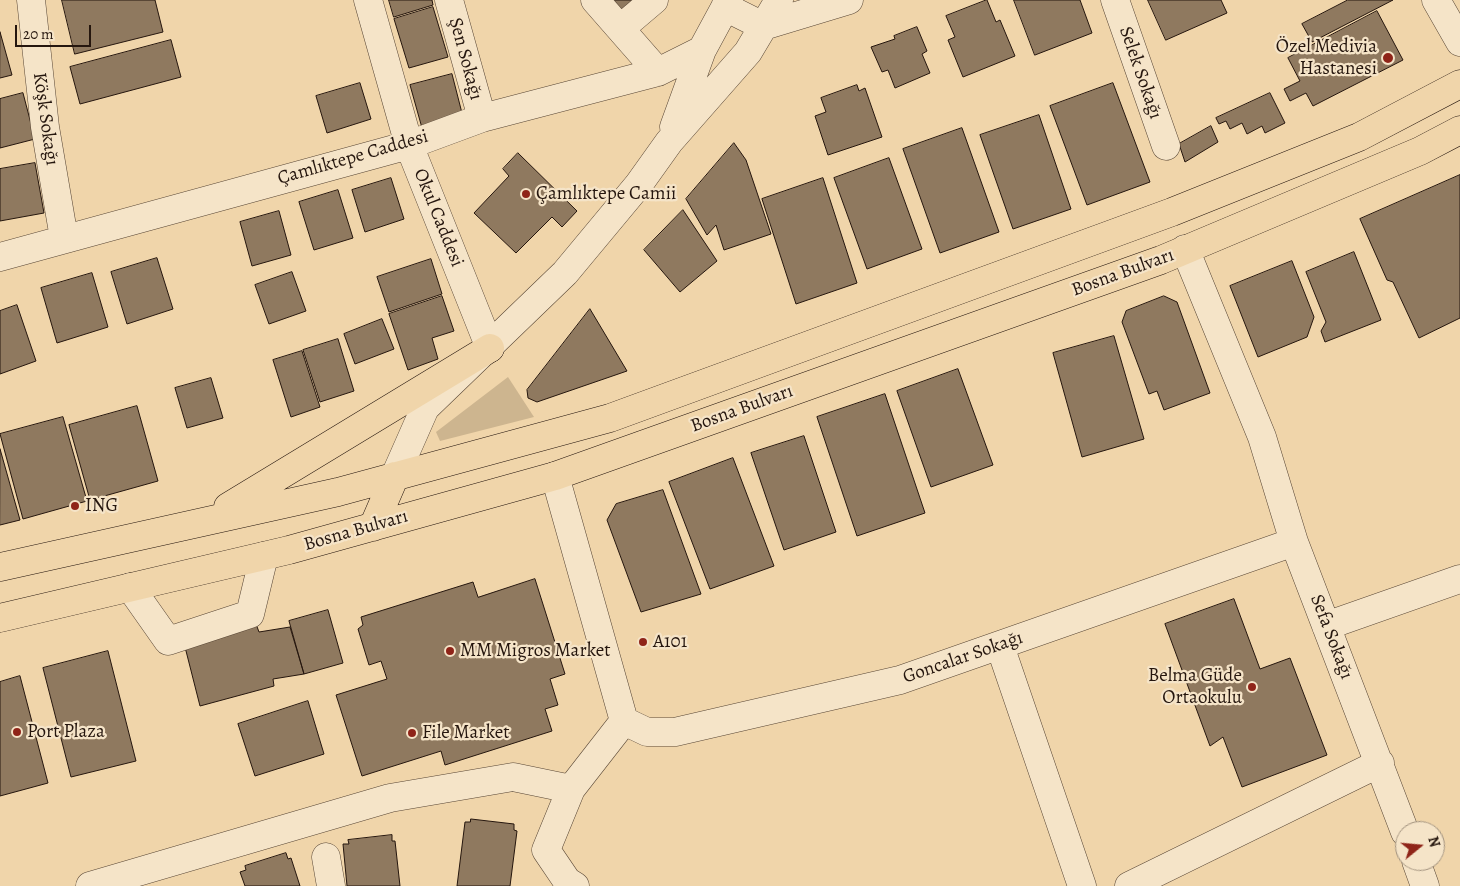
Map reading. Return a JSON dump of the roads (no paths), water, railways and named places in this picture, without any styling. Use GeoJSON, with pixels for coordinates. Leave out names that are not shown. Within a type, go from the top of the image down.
{"type":"FeatureCollection","features":[{"type":"Feature","properties":{"kind":"main road","name":"Bosna Bulvarı"},"geometry":{"type":"LineString","coordinates":[[0,567],[209,519],[338,492],[610,418],[1147,221],[1359,137],[1460,84]]}},
{"type":"Feature","properties":{"kind":"main road","name":"Bosna Bulvarı"},"geometry":{"type":"LineString","coordinates":[[0,618],[264,556],[555,476],[1152,263],[1420,151],[1460,130]]}},
{"type":"Feature","properties":{"kind":"main road"},"geometry":{"type":"LineString","coordinates":[[209,519],[490,348]]}},
{"type":"Feature","properties":{"kind":"main road"},"geometry":{"type":"LineString","coordinates":[[374,527],[396,476]]}},
{"type":"Feature","properties":{"kind":"street","name":"Köşk Sokağı"},"geometry":{"type":"LineString","coordinates":[[31,0],[45,127],[64,238]]}},
{"type":"Feature","properties":{"kind":"street","name":"Okul Caddesi"},"geometry":{"type":"LineString","coordinates":[[368,0],[409,145],[490,348]]}},
{"type":"Feature","properties":{"kind":"street","name":"Şen Sokağı"},"geometry":{"type":"LineString","coordinates":[[449,0],[482,118]]}},
{"type":"Feature","properties":{"kind":"street"},"geometry":{"type":"LineString","coordinates":[[595,0],[658,72]]}},
{"type":"Feature","properties":{"kind":"street"},"geometry":{"type":"LineString","coordinates":[[621,28],[654,0]]}},
{"type":"Feature","properties":{"kind":"street"},"geometry":{"type":"LineString","coordinates":[[396,476],[425,408],[490,348],[565,273],[639,184],[669,142],[748,52],[779,0]]}},
{"type":"Feature","properties":{"kind":"street"},"geometry":{"type":"LineString","coordinates":[[669,142],[702,50],[727,4],[763,26],[849,0]]}},
{"type":"Feature","properties":{"kind":"street","name":"Selek Sokağı"},"geometry":{"type":"LineString","coordinates":[[1115,0],[1166,146]]}},
{"type":"Feature","properties":{"kind":"street"},"geometry":{"type":"LineString","coordinates":[[1436,0],[1460,42]]}},
{"type":"Feature","properties":{"kind":"street","name":"Çamlıktepe Caddesi"},"geometry":{"type":"LineString","coordinates":[[0,257],[409,145],[482,118],[658,72],[702,50]]}},
{"type":"Feature","properties":{"kind":"street","name":"Sefa Sokağı"},"geometry":{"type":"LineString","coordinates":[[1185,249],[1262,436],[1294,542],[1401,821]]}},
{"type":"Feature","properties":{"kind":"street"},"geometry":{"type":"LineString","coordinates":[[544,886],[546,850],[571,789],[624,721],[555,476]]}},
{"type":"Feature","properties":{"kind":"street","name":"Goncalar Sokağı"},"geometry":{"type":"LineString","coordinates":[[624,721],[647,732],[675,732],[900,680],[1294,542]]}},
{"type":"Feature","properties":{"kind":"street"},"geometry":{"type":"LineString","coordinates":[[130,587],[168,641],[250,614],[264,556]]}},
{"type":"Feature","properties":{"kind":"street"},"geometry":{"type":"LineString","coordinates":[[1326,626],[1460,579]]}},
{"type":"Feature","properties":{"kind":"street"},"geometry":{"type":"LineString","coordinates":[[1000,646],[1082,886]]}},
{"type":"Feature","properties":{"kind":"street"},"geometry":{"type":"LineString","coordinates":[[1129,886],[1380,763]]}},
{"type":"Feature","properties":{"kind":"street"},"geometry":{"type":"LineString","coordinates":[[90,886],[390,798],[513,777],[571,789]]}},
{"type":"Feature","properties":{"kind":"street"},"geometry":{"type":"LineString","coordinates":[[546,850],[567,882],[575,886]]}},
{"type":"Feature","properties":{"kind":"street"},"geometry":{"type":"LineString","coordinates":[[326,857],[331,886]]}},
{"type":"Feature","properties":{"kind":"street"},"geometry":{"type":"LineString","coordinates":[[1420,871],[1425,886]]}},
{"type":"Feature","properties":{"kind":"place","name":"Özel Medivia Hastanesi"},"geometry":{"type":"Point","coordinates":[1388,58]}},
{"type":"Feature","properties":{"kind":"place","name":"Çamlıktepe Camii"},"geometry":{"type":"Point","coordinates":[526,194]}},
{"type":"Feature","properties":{"kind":"place","name":"ING"},"geometry":{"type":"Point","coordinates":[75,506]}},
{"type":"Feature","properties":{"kind":"place","name":"A101"},"geometry":{"type":"Point","coordinates":[643,642]}},
{"type":"Feature","properties":{"kind":"place","name":"MM Migros Market"},"geometry":{"type":"Point","coordinates":[450,651]}},
{"type":"Feature","properties":{"kind":"place","name":"Belma Güde Ortaokulu"},"geometry":{"type":"Point","coordinates":[1252,687]}},
{"type":"Feature","properties":{"kind":"place","name":"Port Plaza"},"geometry":{"type":"Point","coordinates":[17,732]}},
{"type":"Feature","properties":{"kind":"place","name":"File Market"},"geometry":{"type":"Point","coordinates":[412,733]}}]}
